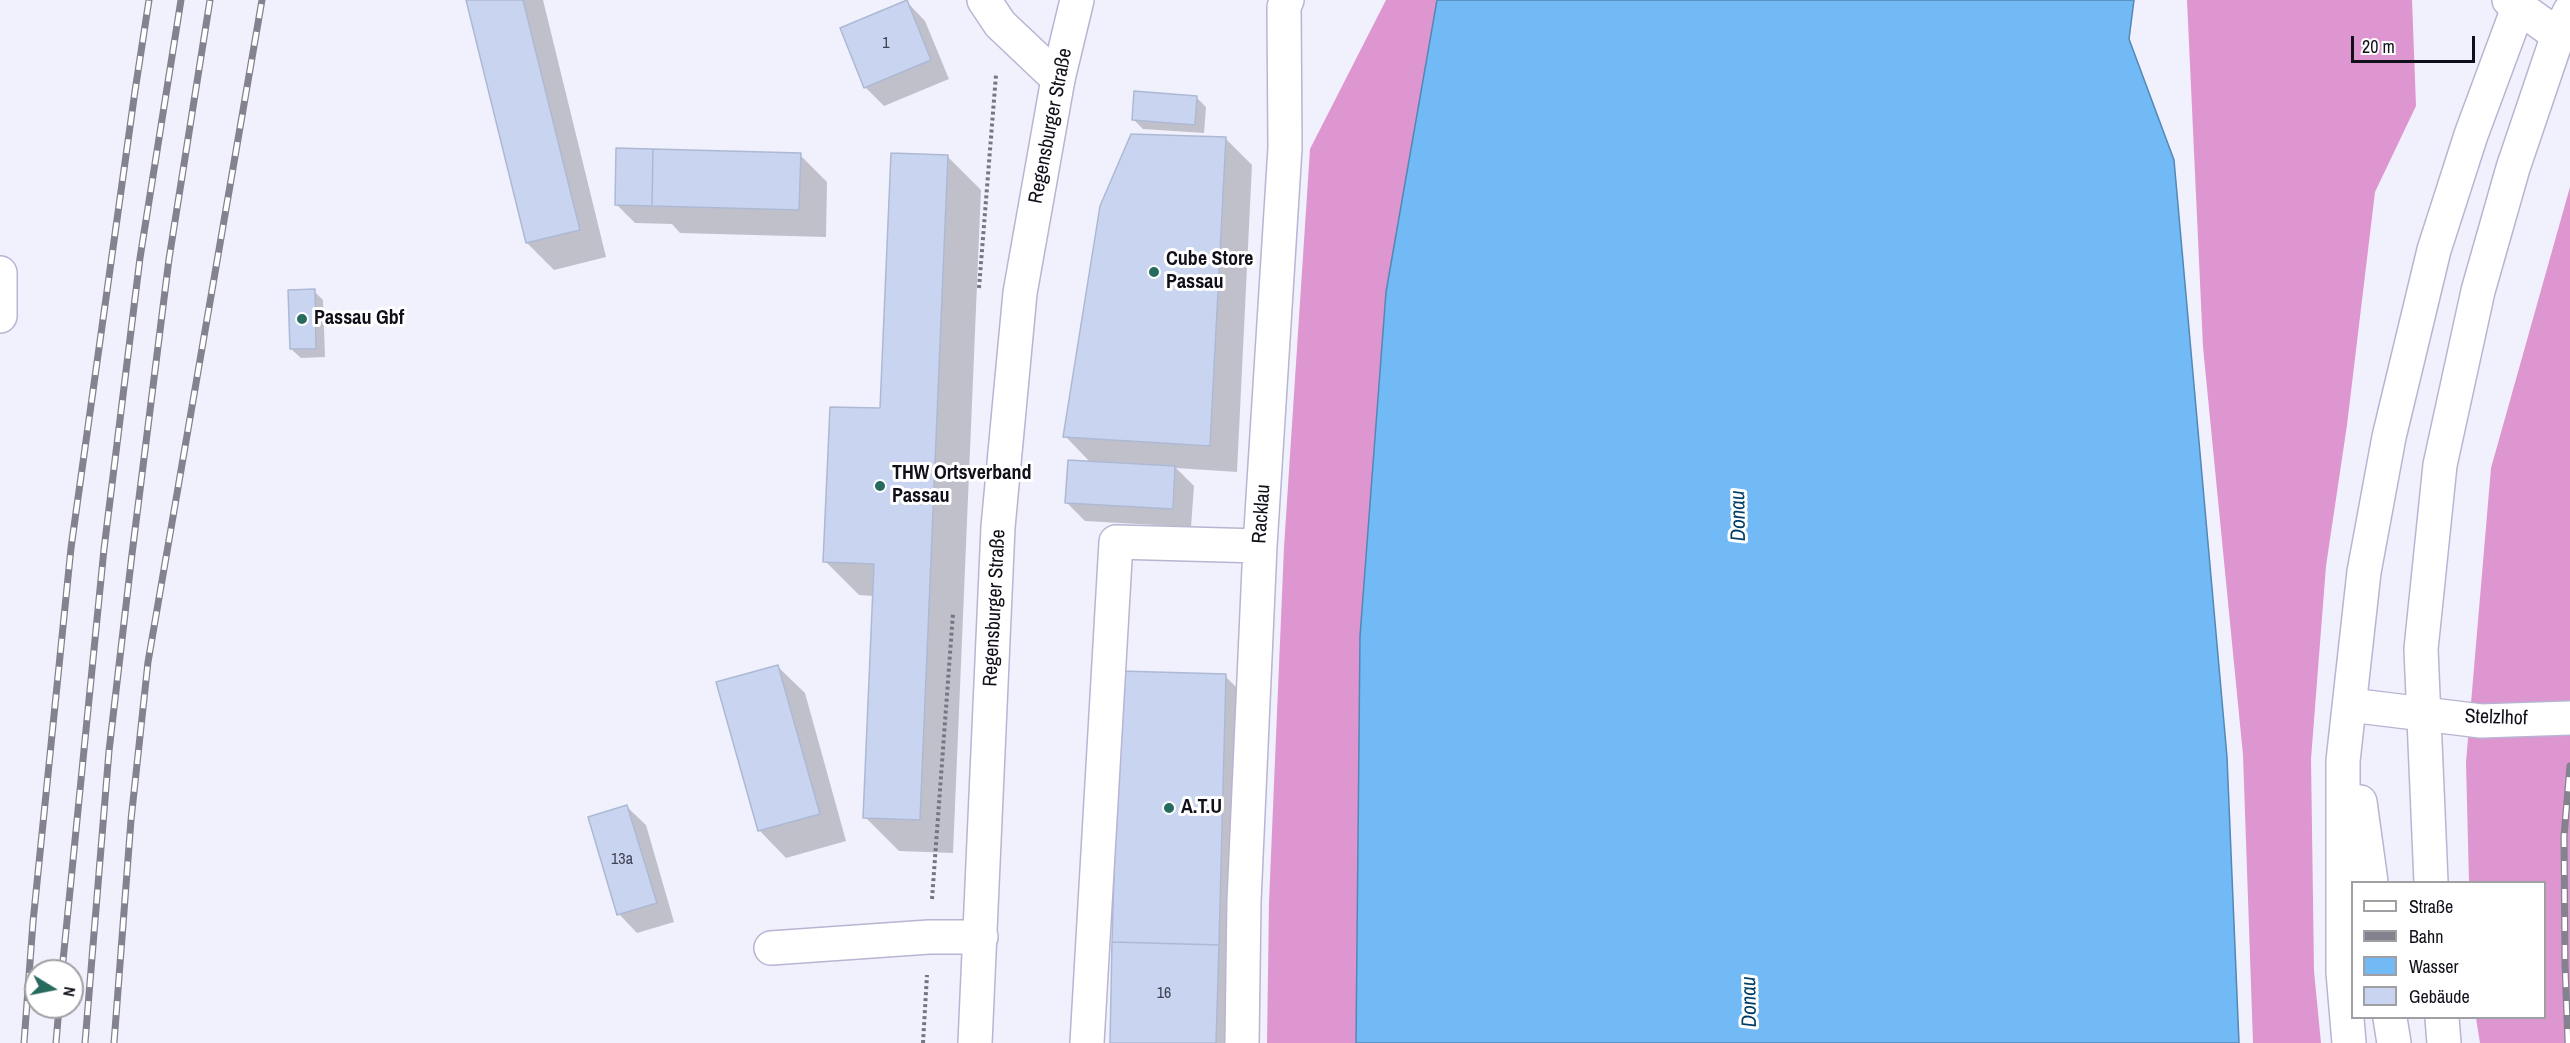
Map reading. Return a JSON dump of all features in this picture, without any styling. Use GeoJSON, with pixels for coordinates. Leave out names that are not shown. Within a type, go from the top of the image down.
{"type":"FeatureCollection","features":[{"type":"Feature","properties":{"kind":"main road"},"geometry":{"type":"LineString","coordinates":[[984,0],[1000,24],[1058,79]]}},
{"type":"Feature","properties":{"kind":"main road","name":"Regensburger Straße"},"geometry":{"type":"LineString","coordinates":[[975,1043],[998,527],[1020,293],[1058,79],[1077,0]]}},
{"type":"Feature","properties":{"kind":"main road","name":"Racklau"},"geometry":{"type":"LineString","coordinates":[[1242,1043],[1244,902],[1260,546],[1285,148],[1279,2]]}},
{"type":"Feature","properties":{"kind":"main road"},"geometry":{"type":"LineString","coordinates":[[2349,1043],[2343,972],[2343,761],[2364,572],[2389,437],[2434,250],[2516,2],[2564,23],[2513,168],[2478,291],[2440,465],[2421,649],[2431,881]]}},
{"type":"Feature","properties":{"kind":"main road"},"geometry":{"type":"LineString","coordinates":[[0,273],[0,316]]}},
{"type":"Feature","properties":{"kind":"main road"},"geometry":{"type":"LineString","coordinates":[[1087,1043],[1116,542],[1260,546]]}},
{"type":"Feature","properties":{"kind":"main road"},"geometry":{"type":"LineString","coordinates":[[2350,705],[2371,881]]}},
{"type":"Feature","properties":{"kind":"main road","name":"Stelzlhof"},"geometry":{"type":"LineString","coordinates":[[2350,705],[2481,721],[2570,718]]}},
{"type":"Feature","properties":{"kind":"main road"},"geometry":{"type":"LineString","coordinates":[[771,948],[929,937],[981,938]]}},
{"type":"Feature","properties":{"kind":"main road"},"geometry":{"type":"LineString","coordinates":[[2390,1019],[2394,1043]]}},
{"type":"Feature","properties":{"kind":"main road"},"geometry":{"type":"LineString","coordinates":[[2442,1019],[2444,1043]]}},
{"type":"Feature","properties":{"kind":"shaded area"},"geometry":{"type":"Polygon","coordinates":[[[1386,0],[1437,0],[1386,292],[1360,636],[1356,1043],[1267,1043],[1269,902],[1284,547],[1310,149],[1386,0]]]}},
{"type":"Feature","properties":{"kind":"shaded area"},"geometry":{"type":"Polygon","coordinates":[[[2187,0],[2412,0],[2416,106],[2375,192],[2347,425],[2326,566],[2311,759],[2314,971],[2321,1043],[2253,1043],[2243,755],[2203,347],[2187,0]]]}},
{"type":"Feature","properties":{"kind":"shaded area"},"geometry":{"type":"Polygon","coordinates":[[[2570,187],[2570,1043],[2480,1043],[2476,1019],[2546,1019],[2546,881],[2469,881],[2466,762],[2491,468],[2570,187]]]}},
{"type":"Feature","properties":{"kind":"water","name":"Donau"},"geometry":{"type":"Polygon","coordinates":[[[1437,0],[2134,0],[2129,39],[2174,160],[2227,757],[2239,1043],[1356,1043],[1360,636],[1386,292],[1437,0]]]}},
{"type":"Feature","properties":{"kind":"building"},"geometry":{"type":"Polygon","coordinates":[[[466,0],[523,0],[580,230],[526,243],[466,0]]]}},
{"type":"Feature","properties":{"kind":"building"},"geometry":{"type":"Polygon","coordinates":[[[907,0],[931,60],[864,88],[840,28],[907,0]]]}},
{"type":"Feature","properties":{"kind":"building"},"geometry":{"type":"Polygon","coordinates":[[[1134,91],[1197,96],[1195,125],[1132,120],[1134,91]]]}},
{"type":"Feature","properties":{"kind":"building","name":"Cube Store Passau"},"geometry":{"type":"Polygon","coordinates":[[[1131,134],[1226,137],[1210,446],[1063,437],[1100,206],[1131,134]]]}},
{"type":"Feature","properties":{"kind":"building"},"geometry":{"type":"Polygon","coordinates":[[[616,148],[653,149],[652,206],[615,205],[616,148]]]}},
{"type":"Feature","properties":{"kind":"building"},"geometry":{"type":"Polygon","coordinates":[[[653,149],[801,153],[799,210],[652,206],[653,149]]]}},
{"type":"Feature","properties":{"kind":"building","name":"THW Ortsverband Passau"},"geometry":{"type":"Polygon","coordinates":[[[891,153],[948,155],[920,820],[863,818],[874,564],[823,562],[830,407],[880,408],[891,153]]]}},
{"type":"Feature","properties":{"kind":"building","name":"Passau Gbf"},"geometry":{"type":"Polygon","coordinates":[[[315,289],[316,349],[290,349],[288,290],[315,289]]]}},
{"type":"Feature","properties":{"kind":"building"},"geometry":{"type":"Polygon","coordinates":[[[1068,460],[1175,466],[1173,509],[1065,503],[1068,460]]]}},
{"type":"Feature","properties":{"kind":"building"},"geometry":{"type":"Polygon","coordinates":[[[778,665],[820,814],[758,831],[716,682],[778,665]]]}},
{"type":"Feature","properties":{"kind":"building","name":"A.T.U"},"geometry":{"type":"Polygon","coordinates":[[[1120,671],[1226,674],[1219,945],[1112,942],[1120,671]]]}},
{"type":"Feature","properties":{"kind":"building"},"geometry":{"type":"Polygon","coordinates":[[[627,805],[657,903],[617,915],[588,817],[627,805]]]}},
{"type":"Feature","properties":{"kind":"building"},"geometry":{"type":"Polygon","coordinates":[[[1112,942],[1219,945],[1216,1043],[1110,1043],[1112,942]]]}},
{"type":"Feature","properties":{"kind":"railway"},"geometry":{"type":"LineString","coordinates":[[24,1043],[33,922],[71,548],[149,0]]}},
{"type":"Feature","properties":{"kind":"railway"},"geometry":{"type":"LineString","coordinates":[[63,959],[104,549],[140,258],[181,0]]}},
{"type":"Feature","properties":{"kind":"railway"},"geometry":{"type":"LineString","coordinates":[[85,1043],[109,751],[132,554],[169,259],[210,0]]}},
{"type":"Feature","properties":{"kind":"railway"},"geometry":{"type":"LineString","coordinates":[[114,1043],[131,820],[148,662],[262,0]]}},
{"type":"Feature","properties":{"kind":"railway"},"geometry":{"type":"LineString","coordinates":[[2568,1043],[2564,836],[2570,766]]}},
{"type":"Feature","properties":{"kind":"railway"},"geometry":{"type":"LineString","coordinates":[[56,1043],[58,1019]]}},
{"type":"Feature","properties":{"kind":"place","name":"Cube Store Passau"},"geometry":{"type":"Point","coordinates":[1154,272]}},
{"type":"Feature","properties":{"kind":"place","name":"Passau Gbf"},"geometry":{"type":"Point","coordinates":[302,319]}},
{"type":"Feature","properties":{"kind":"place","name":"THW Ortsverband Passau"},"geometry":{"type":"Point","coordinates":[880,486]}},
{"type":"Feature","properties":{"kind":"place","name":"A.T.U"},"geometry":{"type":"Point","coordinates":[1169,808]}}]}
